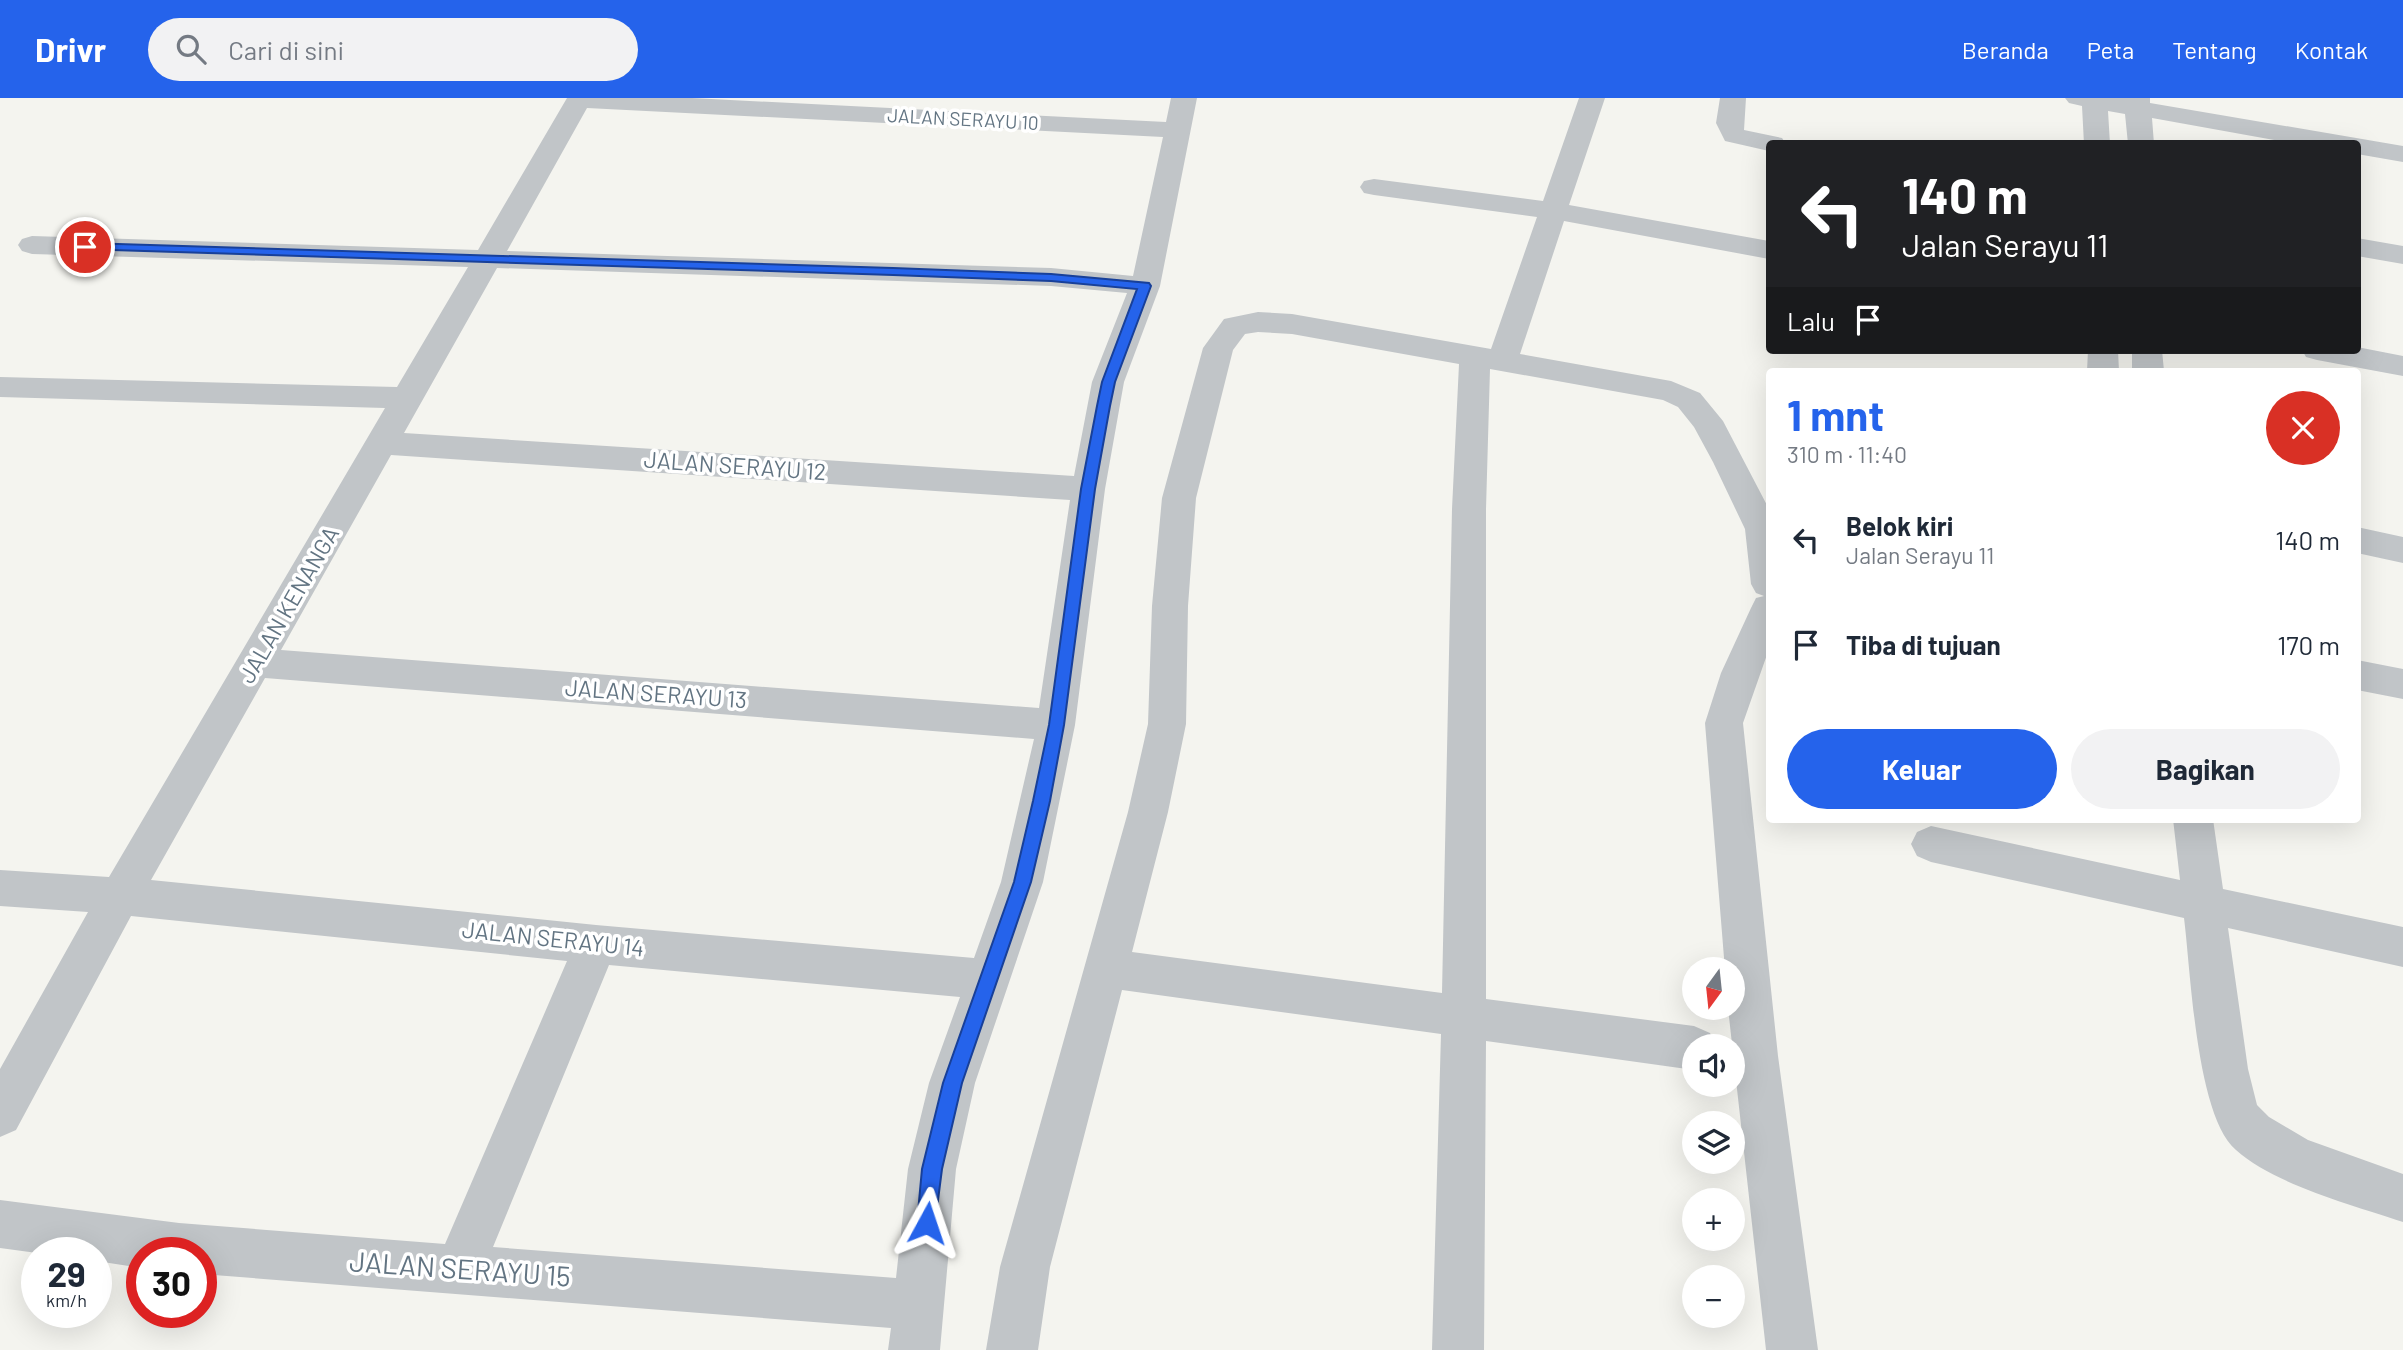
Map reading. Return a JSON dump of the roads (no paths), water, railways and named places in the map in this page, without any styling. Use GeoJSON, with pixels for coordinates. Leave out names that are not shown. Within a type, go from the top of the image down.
{"type":"FeatureCollection","features":[{"type":"Feature","properties":{"kind":"street"},"geometry":{"type":"LineString","coordinates":[[1458,1350],[1469,509],[1489,360],[1554,211],[1592,98]]}},
{"type":"Feature","properties":{"kind":"street"},"geometry":{"type":"LineString","coordinates":[[1734,98],[1727,122],[1730,132],[1737,137],[1766,143]]}},
{"type":"Feature","properties":{"kind":"street","name":"JALAN SERAYU 10"},"geometry":{"type":"LineString","coordinates":[[579,99],[1182,114]]}},
{"type":"Feature","properties":{"kind":"street","name":"JALAN KENANGA"},"geometry":{"type":"LineString","coordinates":[[0,1114],[120,897],[579,99]]}},
{"type":"Feature","properties":{"kind":"street"},"geometry":{"type":"LineString","coordinates":[[2096,140],[2089,99],[2137,103],[2324,140]]}},
{"type":"Feature","properties":{"kind":"street"},"geometry":{"type":"LineString","coordinates":[[2137,103],[2141,140]]}},
{"type":"Feature","properties":{"kind":"street"},"geometry":{"type":"LineString","coordinates":[[917,1327],[932,1169],[952,1083],[1022,882],[1056,725],[1088,489],[1108,382],[1145,286],[1182,114]]}},
{"type":"Feature","properties":{"kind":"street"},"geometry":{"type":"LineString","coordinates":[[2361,147],[2403,153]]}},
{"type":"Feature","properties":{"kind":"street"},"geometry":{"type":"LineString","coordinates":[[1374,187],[1554,211],[1766,249]]}},
{"type":"Feature","properties":{"kind":"street"},"geometry":{"type":"LineString","coordinates":[[32,245],[488,257],[1051,277],[1145,286]]}},
{"type":"Feature","properties":{"kind":"street"},"geometry":{"type":"LineString","coordinates":[[2361,248],[2403,255]]}},
{"type":"Feature","properties":{"kind":"street"},"geometry":{"type":"LineString","coordinates":[[1012,1350],[1025,1267],[1148,812],[1167,724],[1170,606],[1179,498],[1219,348],[1235,326],[1258,322],[1292,324],[1671,391],[1689,400],[1707,421],[1730,462],[1762,529],[1766,560]]}},
{"type":"Feature","properties":{"kind":"street"},"geometry":{"type":"LineString","coordinates":[[2338,354],[2403,366]]}},
{"type":"Feature","properties":{"kind":"street"},"geometry":{"type":"LineString","coordinates":[[0,387],[407,398]]}},
{"type":"Feature","properties":{"kind":"street","name":"JALAN SERAYU 12"},"geometry":{"type":"LineString","coordinates":[[382,443],[1088,489]]}},
{"type":"Feature","properties":{"kind":"street"},"geometry":{"type":"LineString","coordinates":[[2361,541],[2403,550]]}},
{"type":"Feature","properties":{"kind":"street"},"geometry":{"type":"LineString","coordinates":[[1743,1034],[1724,723],[1740,673],[1766,615]]}},
{"type":"Feature","properties":{"kind":"street","name":"JALAN SERAYU 13"},"geometry":{"type":"LineString","coordinates":[[256,663],[1056,725]]}},
{"type":"Feature","properties":{"kind":"street"},"geometry":{"type":"LineString","coordinates":[[2361,676],[2403,684]]}},
{"type":"Feature","properties":{"kind":"street"},"geometry":{"type":"LineString","coordinates":[[2194,823],[2225,1069],[2231,1102],[2241,1122],[2262,1141],[2287,1155],[2403,1198]]}},
{"type":"Feature","properties":{"kind":"street"},"geometry":{"type":"LineString","coordinates":[[1931,844],[2403,947]]}},
{"type":"Feature","properties":{"kind":"street","name":"JALAN SERAYU 14"},"geometry":{"type":"LineString","coordinates":[[0,888],[988,979]]}},
{"type":"Feature","properties":{"kind":"street"},"geometry":{"type":"LineString","coordinates":[[459,1269],[596,944]]}},
{"type":"Feature","properties":{"kind":"street"},"geometry":{"type":"LineString","coordinates":[[1106,968],[1682,1046]]}},
{"type":"Feature","properties":{"kind":"street"},"geometry":{"type":"LineString","coordinates":[[1745,1060],[1791,1350]]}},
{"type":"Feature","properties":{"kind":"street","name":"JALAN SERAYU 15"},"geometry":{"type":"LineString","coordinates":[[0,1224],[179,1248],[459,1269],[917,1327]]}}]}
